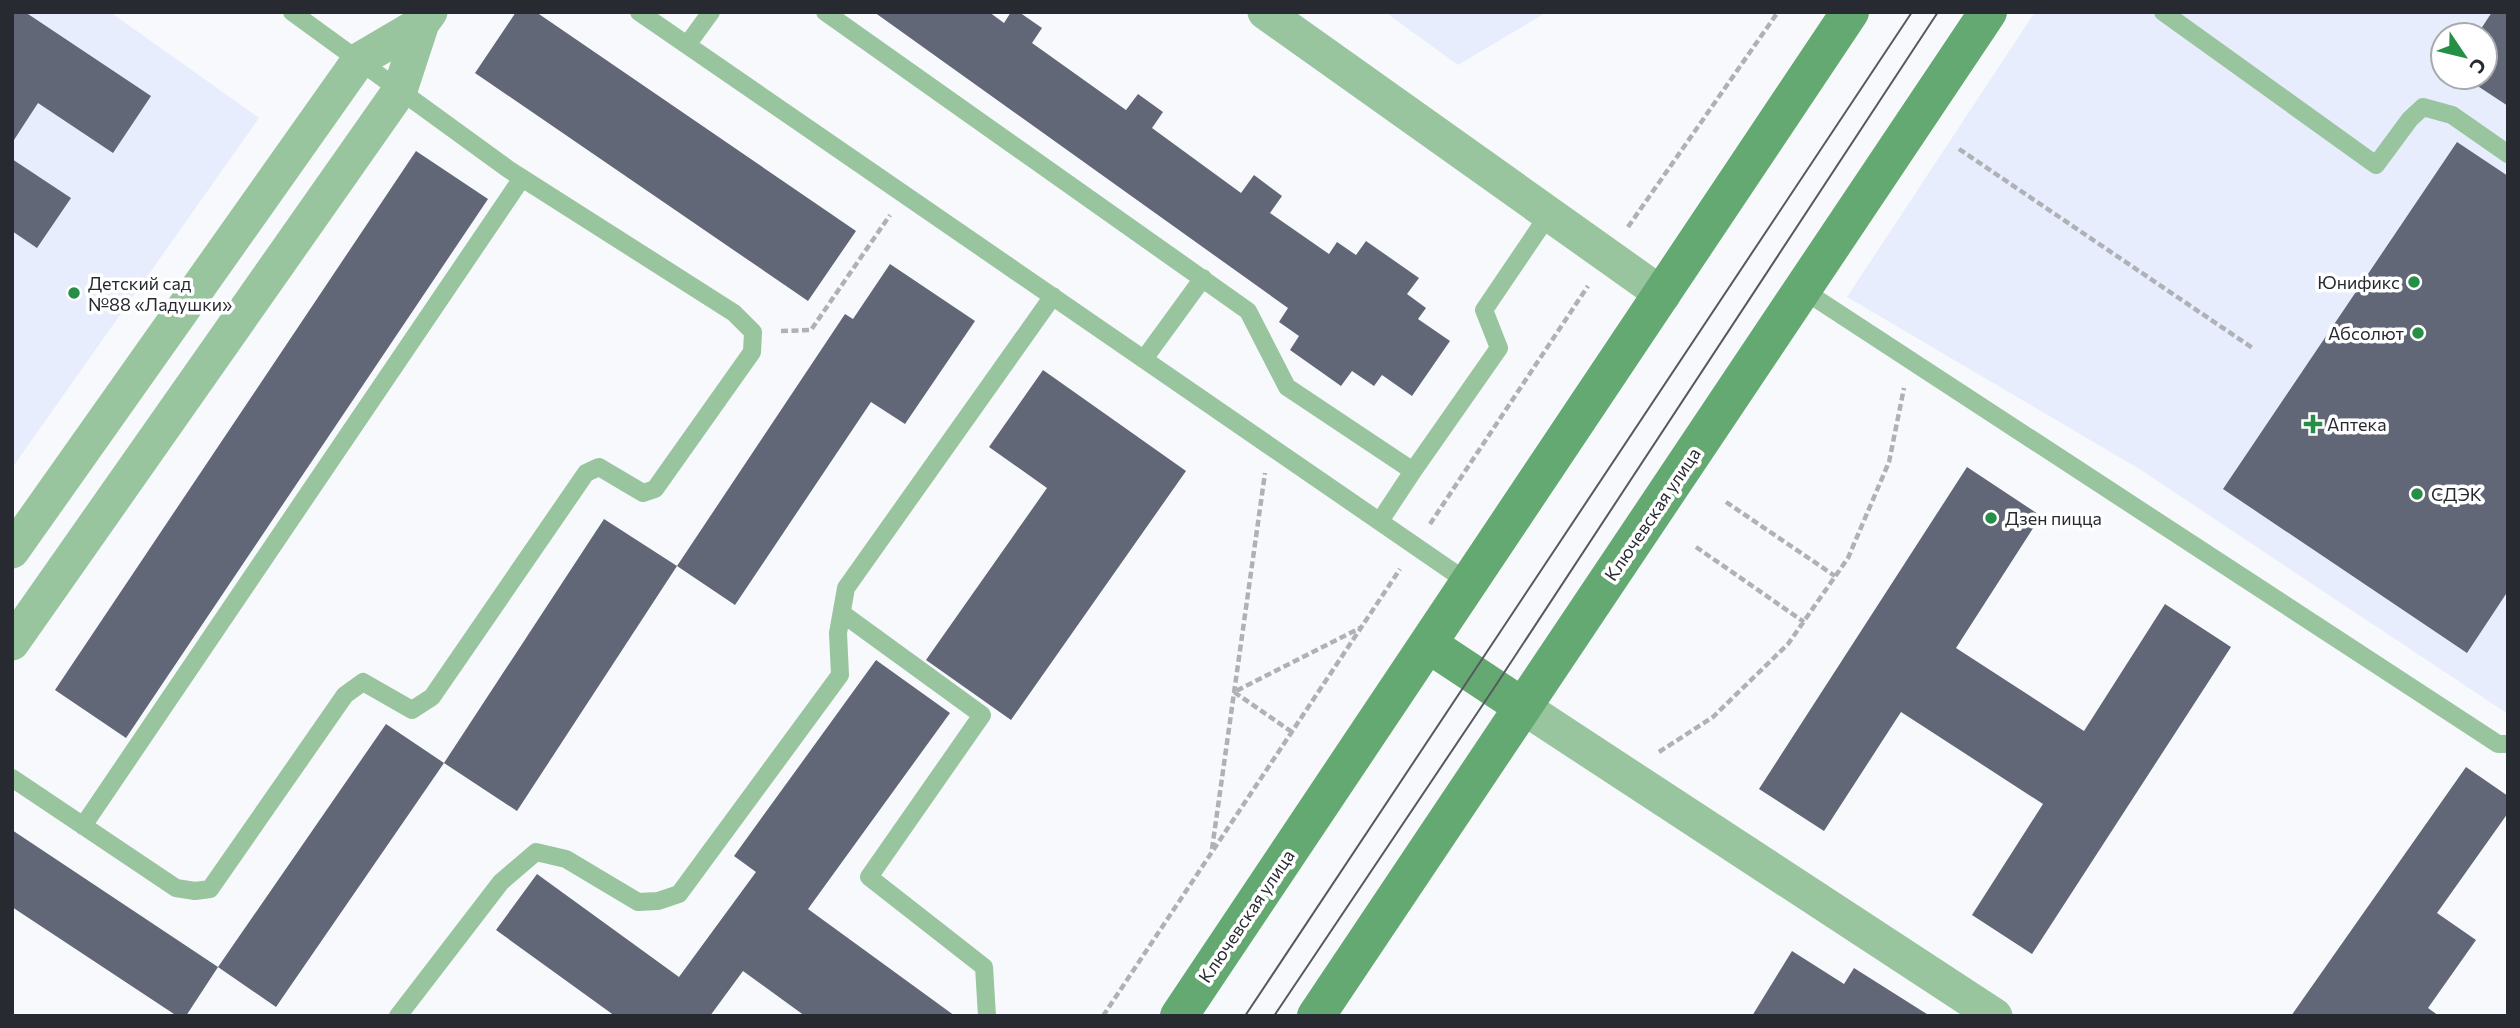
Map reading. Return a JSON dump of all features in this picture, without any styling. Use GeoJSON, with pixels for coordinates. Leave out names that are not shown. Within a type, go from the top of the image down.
{"type":"FeatureCollection","features":[{"type":"Feature","properties":{"kind":"main road","name":"Ключевская улица"},"geometry":{"type":"LineString","coordinates":[[1179,1016],[1850,12]]}},
{"type":"Feature","properties":{"kind":"main road","name":"Ключевская улица"},"geometry":{"type":"LineString","coordinates":[[1317,1016],[1988,12]]}},
{"type":"Feature","properties":{"kind":"main road"},"geometry":{"type":"LineString","coordinates":[[1429,644],[1523,707]]}},
{"type":"Feature","properties":{"kind":"street"},"geometry":{"type":"LineString","coordinates":[[1265,12],[1662,295]]}},
{"type":"Feature","properties":{"kind":"street"},"geometry":{"type":"LineString","coordinates":[[12,551],[359,60],[426,18]]}},
{"type":"Feature","properties":{"kind":"street"},"geometry":{"type":"LineString","coordinates":[[12,642],[400,90],[426,18]]}},
{"type":"Feature","properties":{"kind":"street"},"geometry":{"type":"LineString","coordinates":[[132,382],[174,412]]}},
{"type":"Feature","properties":{"kind":"street"},"geometry":{"type":"LineString","coordinates":[[1523,707],[1995,1016]]}},
{"type":"Feature","properties":{"kind":"lane"},"geometry":{"type":"LineString","coordinates":[[12,778],[176,888],[195,891],[210,889],[345,695],[363,682],[412,710],[432,697],[586,473],[599,467],[643,494],[655,489],[752,352],[753,332],[734,313],[522,178],[292,12]]}},
{"type":"Feature","properties":{"kind":"lane"},"geometry":{"type":"LineString","coordinates":[[639,12],[1469,583]]}},
{"type":"Feature","properties":{"kind":"lane"},"geometry":{"type":"LineString","coordinates":[[687,45],[711,12]]}},
{"type":"Feature","properties":{"kind":"lane"},"geometry":{"type":"LineString","coordinates":[[825,12],[1248,311],[1287,387],[1413,471]]}},
{"type":"Feature","properties":{"kind":"lane"},"geometry":{"type":"LineString","coordinates":[[2163,12],[2376,165],[2410,119],[2423,107],[2452,115],[2508,154]]}},
{"type":"Feature","properties":{"kind":"lane"},"geometry":{"type":"LineString","coordinates":[[83,825],[522,178]]}},
{"type":"Feature","properties":{"kind":"lane"},"geometry":{"type":"LineString","coordinates":[[1380,521],[1499,348],[1484,310],[1549,214]]}},
{"type":"Feature","properties":{"kind":"lane"},"geometry":{"type":"LineString","coordinates":[[1144,359],[1202,278]]}},
{"type":"Feature","properties":{"kind":"lane"},"geometry":{"type":"LineString","coordinates":[[1803,290],[2498,744],[2508,744]]}},
{"type":"Feature","properties":{"kind":"lane"},"geometry":{"type":"LineString","coordinates":[[398,1016],[501,882],[536,852],[566,859],[638,902],[658,901],[679,894],[840,675],[838,633],[846,588],[1053,296]]}},
{"type":"Feature","properties":{"kind":"lane"},"geometry":{"type":"LineString","coordinates":[[843,614],[982,715],[869,877],[984,967],[987,1016]]}},
{"type":"Feature","properties":{"kind":"path"},"geometry":{"type":"LineString","coordinates":[[1103,1016],[1608,256],[1778,12]]}},
{"type":"Feature","properties":{"kind":"path"},"geometry":{"type":"LineString","coordinates":[[1959,149],[2254,349]]}},
{"type":"Feature","properties":{"kind":"path"},"geometry":{"type":"LineString","coordinates":[[753,332],[811,330],[904,194]]}},
{"type":"Feature","properties":{"kind":"path"},"geometry":{"type":"LineString","coordinates":[[1626,773],[1713,717],[1788,644],[1848,558],[1888,462],[1909,360]]}},
{"type":"Feature","properties":{"kind":"path"},"geometry":{"type":"LineString","coordinates":[[1211,853],[1269,445]]}},
{"type":"Feature","properties":{"kind":"path"},"geometry":{"type":"LineString","coordinates":[[1726,502],[1835,576]]}},
{"type":"Feature","properties":{"kind":"path"},"geometry":{"type":"LineString","coordinates":[[1696,547],[1804,622]]}},
{"type":"Feature","properties":{"kind":"path"},"geometry":{"type":"LineString","coordinates":[[1234,692],[1363,626]]}},
{"type":"Feature","properties":{"kind":"path"},"geometry":{"type":"LineString","coordinates":[[1234,692],[1292,732]]}},
{"type":"Feature","properties":{"kind":"shaded area","name":"Детский сад №88 «Ладушки»"},"geometry":{"type":"Polygon","coordinates":[[[12,12],[110,12],[259,118],[12,468],[12,12]]]}},
{"type":"Feature","properties":{"kind":"shaded area"},"geometry":{"type":"Polygon","coordinates":[[[1385,12],[1547,12],[1458,65],[1385,12]]]}},
{"type":"Feature","properties":{"kind":"shaded area"},"geometry":{"type":"Polygon","coordinates":[[[2035,12],[2508,12],[2508,714],[2141,470],[1847,297],[2035,12]]]}},
{"type":"Feature","properties":{"kind":"building"},"geometry":{"type":"Polygon","coordinates":[[[12,12],[25,12],[151,96],[113,153],[38,103],[12,143],[12,12]]]}},
{"type":"Feature","properties":{"kind":"building"},"geometry":{"type":"Polygon","coordinates":[[[516,12],[536,12],[856,231],[808,301],[475,73],[516,12]]]}},
{"type":"Feature","properties":{"kind":"building"},"geometry":{"type":"Polygon","coordinates":[[[874,12],[989,12],[1004,23],[1011,12],[1019,12],[1042,28],[1032,43],[1126,110],[1138,94],[1163,112],[1152,128],[1241,193],[1254,175],[1282,196],[1270,213],[1329,254],[1337,242],[1356,255],[1366,241],[1419,278],[1407,294],[1426,308],[1418,319],[1450,341],[1412,396],[1382,375],[1374,386],[1352,371],[1341,386],[1290,350],[1299,336],[1279,322],[1288,308],[874,12]]]}},
{"type":"Feature","properties":{"kind":"building"},"geometry":{"type":"Polygon","coordinates":[[[2492,12],[2508,12],[2508,106],[2485,91],[2499,91],[2499,21],[2486,21],[2492,12]]]}},
{"type":"Feature","properties":{"kind":"building","name":"Абсолют"},"geometry":{"type":"Polygon","coordinates":[[[2457,142],[2508,176],[2508,591],[2467,653],[2223,489],[2457,142]]]}},
{"type":"Feature","properties":{"kind":"building"},"geometry":{"type":"Polygon","coordinates":[[[416,151],[488,199],[126,738],[55,690],[416,151]]]}},
{"type":"Feature","properties":{"kind":"building"},"geometry":{"type":"Polygon","coordinates":[[[12,159],[71,198],[37,248],[12,231],[12,159]]]}},
{"type":"Feature","properties":{"kind":"building"},"geometry":{"type":"Polygon","coordinates":[[[890,264],[975,321],[905,424],[871,402],[735,605],[677,566],[845,314],[853,319],[890,264]]]}},
{"type":"Feature","properties":{"kind":"building"},"geometry":{"type":"Polygon","coordinates":[[[1043,370],[1186,471],[1011,720],[926,660],[1047,488],[989,447],[1043,370]]]}},
{"type":"Feature","properties":{"kind":"building"},"geometry":{"type":"Polygon","coordinates":[[[1967,467],[2041,516],[1956,648],[2084,731],[2165,604],[2231,647],[2032,954],[1972,915],[2043,804],[1901,712],[1824,831],[1759,789],[1967,467]]]}},
{"type":"Feature","properties":{"kind":"building"},"geometry":{"type":"Polygon","coordinates":[[[604,519],[677,566],[517,811],[444,763],[604,519]]]}},
{"type":"Feature","properties":{"kind":"building"},"geometry":{"type":"Polygon","coordinates":[[[876,660],[950,713],[808,909],[955,1016],[805,1016],[743,971],[710,1016],[615,1016],[496,930],[537,874],[679,977],[756,872],[734,856],[876,660]]]}},
{"type":"Feature","properties":{"kind":"building"},"geometry":{"type":"Polygon","coordinates":[[[386,724],[444,763],[276,1007],[218,967],[386,724]]]}},
{"type":"Feature","properties":{"kind":"building"},"geometry":{"type":"Polygon","coordinates":[[[2466,767],[2508,796],[2508,813],[2437,913],[2476,940],[2428,1008],[2439,1016],[2291,1016],[2466,767]]]}},
{"type":"Feature","properties":{"kind":"building"},"geometry":{"type":"Polygon","coordinates":[[[12,830],[218,967],[186,1016],[177,1016],[12,907],[12,830]]]}},
{"type":"Feature","properties":{"kind":"building"},"geometry":{"type":"Polygon","coordinates":[[[1792,951],[1844,984],[1854,968],[1930,1016],[1752,1016],[1792,951]]]}},
{"type":"Feature","properties":{"kind":"tram line"},"geometry":{"type":"LineString","coordinates":[[1245,1016],[1912,12]]}},
{"type":"Feature","properties":{"kind":"tram line"},"geometry":{"type":"LineString","coordinates":[[1274,1016],[1494,688],[1938,12]]}},
{"type":"Feature","properties":{"kind":"place","name":"Юнификс"},"geometry":{"type":"Point","coordinates":[2414,282]}},
{"type":"Feature","properties":{"kind":"place","name":"Детский сад №88 «Ладушки»"},"geometry":{"type":"Point","coordinates":[74,293]}},
{"type":"Feature","properties":{"kind":"place","name":"Абсолют"},"geometry":{"type":"Point","coordinates":[2418,333]}},
{"type":"Feature","properties":{"kind":"place","name":"Аптека"},"geometry":{"type":"Point","coordinates":[2313,424]}},
{"type":"Feature","properties":{"kind":"place","name":"СДЭК"},"geometry":{"type":"Point","coordinates":[2417,494]}},
{"type":"Feature","properties":{"kind":"place","name":"Дзен пицца"},"geometry":{"type":"Point","coordinates":[1991,518]}}]}
